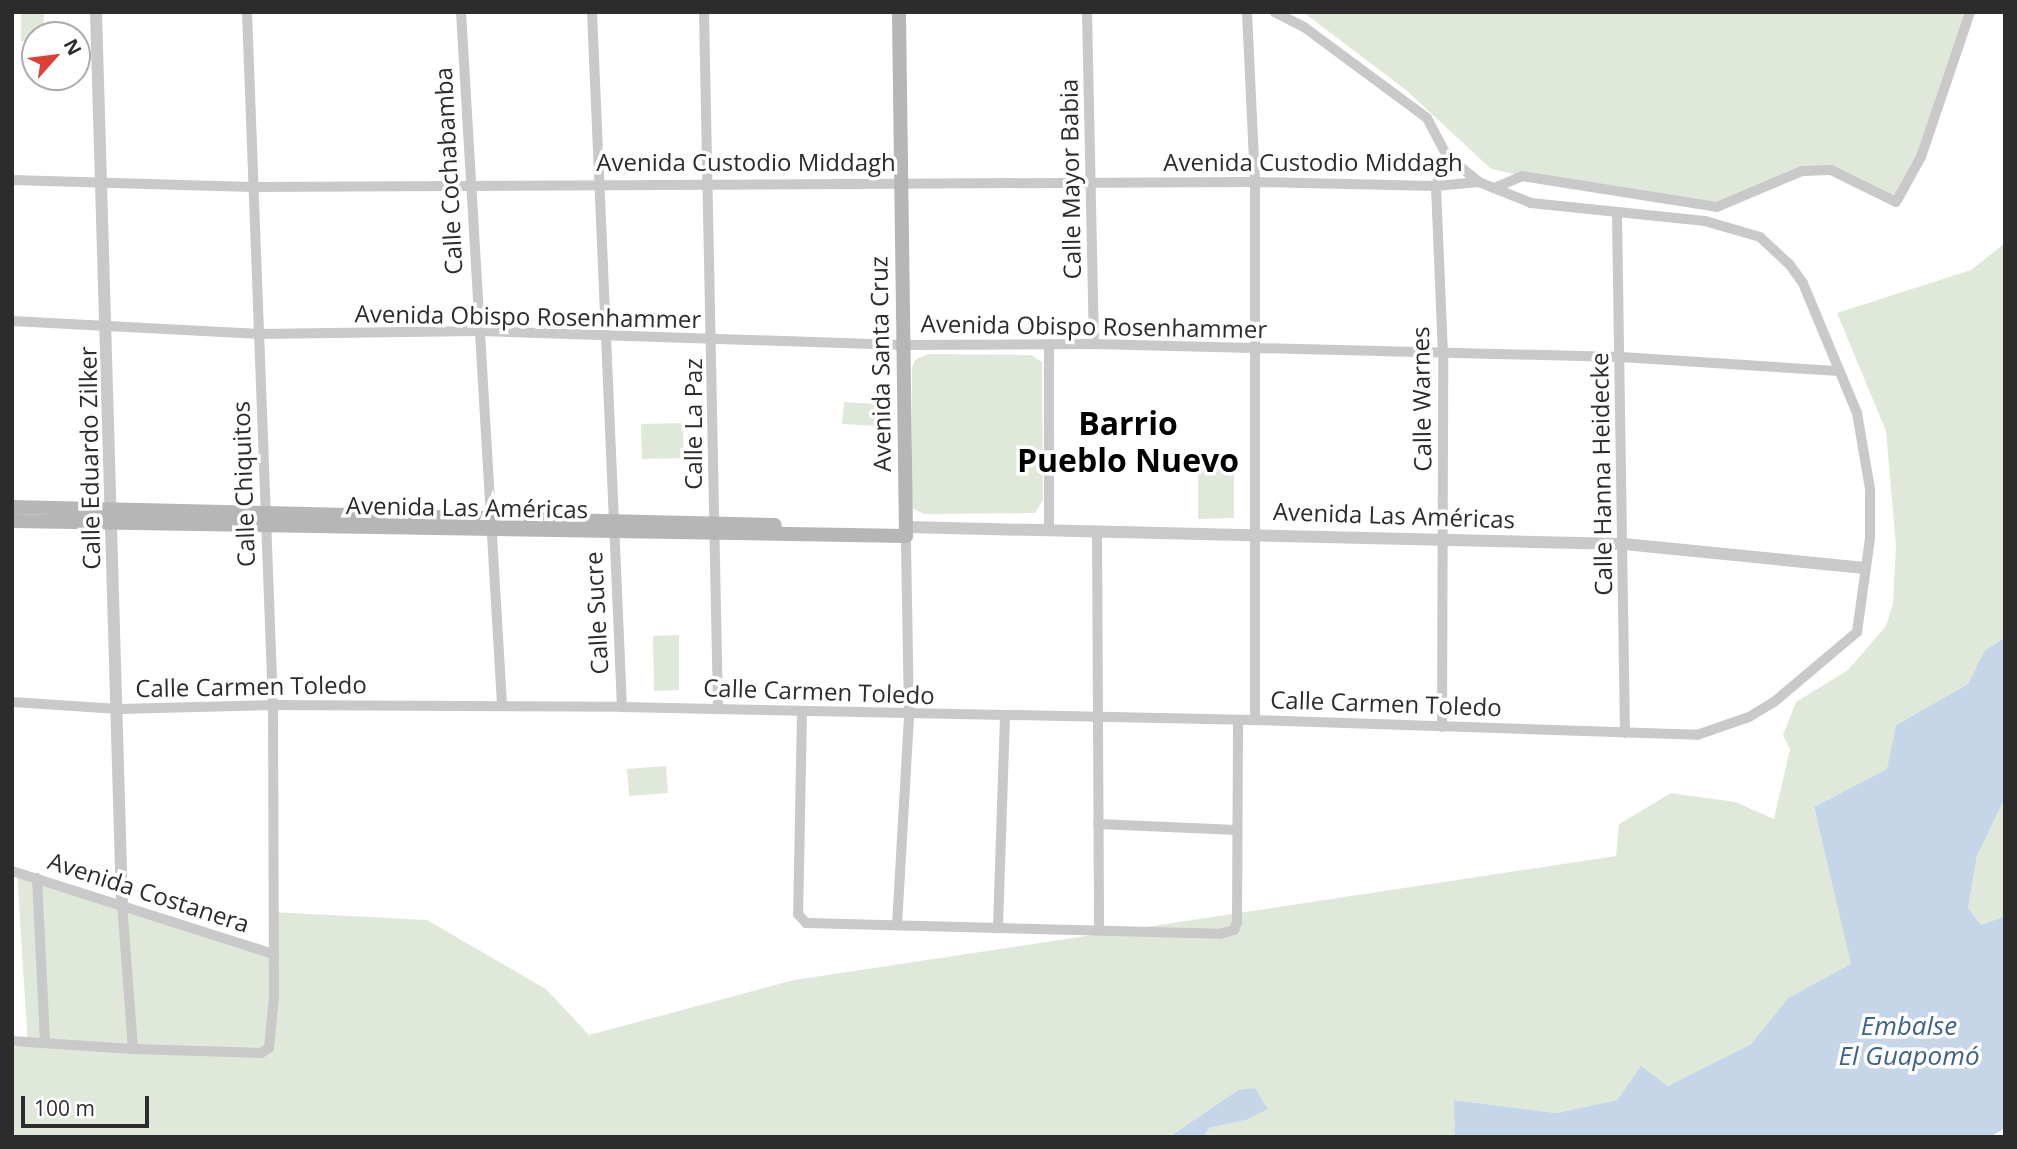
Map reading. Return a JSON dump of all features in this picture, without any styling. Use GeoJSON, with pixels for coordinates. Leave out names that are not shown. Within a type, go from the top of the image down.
{"type":"FeatureCollection","features":[{"type":"Feature","properties":{"kind":"main road","name":"Avenida Santa Cruz"},"geometry":{"type":"LineString","coordinates":[[899,12],[901,345],[911,531]]}},
{"type":"Feature","properties":{"kind":"main road","name":"Avenida Las Américas"},"geometry":{"type":"LineString","coordinates":[[12,507],[109,517]]}},
{"type":"Feature","properties":{"kind":"main road","name":"Avenida Las Américas"},"geometry":{"type":"LineString","coordinates":[[12,521],[109,517],[911,531]]}},
{"type":"Feature","properties":{"kind":"street","name":"Calle Eduardo Zilker"},"geometry":{"type":"LineString","coordinates":[[96,12],[107,328],[109,517],[119,709],[122,903]]}},
{"type":"Feature","properties":{"kind":"street","name":"Calle Chiquitos"},"geometry":{"type":"LineString","coordinates":[[133,1049],[261,1053],[273,1037],[273,705],[247,12]]}},
{"type":"Feature","properties":{"kind":"street","name":"Calle Cochabamba"},"geometry":{"type":"LineString","coordinates":[[461,12],[468,183],[480,331],[502,705]]}},
{"type":"Feature","properties":{"kind":"street","name":"Calle Sucre"},"geometry":{"type":"LineString","coordinates":[[592,12],[598,183],[608,338],[612,527],[622,707]]}},
{"type":"Feature","properties":{"kind":"street","name":"Calle La Paz"},"geometry":{"type":"LineString","coordinates":[[704,12],[714,340],[713,529],[718,709]]}},
{"type":"Feature","properties":{"kind":"street","name":"Calle Mayor Babia"},"geometry":{"type":"LineString","coordinates":[[1087,12],[1094,344]]}},
{"type":"Feature","properties":{"kind":"street"},"geometry":{"type":"LineString","coordinates":[[1247,12],[1255,182],[1255,720]]}},
{"type":"Feature","properties":{"kind":"street"},"geometry":{"type":"LineString","coordinates":[[1275,12],[1304,27],[1427,118],[1447,156],[1479,182]]}},
{"type":"Feature","properties":{"kind":"street"},"geometry":{"type":"LineString","coordinates":[[1494,188],[1522,176],[1717,207],[1802,171],[1831,170],[1896,202],[1921,156],[1970,12]]}},
{"type":"Feature","properties":{"kind":"street","name":"Calle Warnes"},"geometry":{"type":"LineString","coordinates":[[1443,727],[1443,354],[1436,186],[1447,156]]}},
{"type":"Feature","properties":{"kind":"street","name":"Avenida Custodio Middagh"},"geometry":{"type":"LineString","coordinates":[[12,180],[102,180],[252,187],[468,183],[708,185],[1255,182],[1436,186],[1479,182]]}},
{"type":"Feature","properties":{"kind":"street","name":"Calle Carmen Toledo"},"geometry":{"type":"LineString","coordinates":[[12,702],[119,709],[273,705],[622,707],[909,715],[1255,720],[1625,733],[1707,733],[1774,702],[1857,632],[1865,568],[1870,489],[1857,413],[1802,283],[1760,237],[1705,221],[1617,215],[1531,203],[1479,182]]}},
{"type":"Feature","properties":{"kind":"street","name":"Calle Hanna Heidecke"},"geometry":{"type":"LineString","coordinates":[[1617,215],[1625,733]]}},
{"type":"Feature","properties":{"kind":"street","name":"Avenida Obispo Rosenhammer"},"geometry":{"type":"LineString","coordinates":[[12,321],[257,334],[480,331],[608,338],[901,345],[1094,344],[1621,357],[1840,371]]}},
{"type":"Feature","properties":{"kind":"street"},"geometry":{"type":"LineString","coordinates":[[1049,344],[1049,530]]}},
{"type":"Feature","properties":{"kind":"street","name":"Avenida Las Américas"},"geometry":{"type":"LineString","coordinates":[[911,531],[1256,533],[1624,544],[1865,568]]}},
{"type":"Feature","properties":{"kind":"street","name":"Avenida Santa Cruz"},"geometry":{"type":"LineString","coordinates":[[897,925],[909,715],[911,531]]}},
{"type":"Feature","properties":{"kind":"street"},"geometry":{"type":"LineString","coordinates":[[1097,531],[1099,929]]}},
{"type":"Feature","properties":{"kind":"street"},"geometry":{"type":"LineString","coordinates":[[802,712],[798,914],[806,923],[1220,934],[1234,930],[1238,720]]}},
{"type":"Feature","properties":{"kind":"street"},"geometry":{"type":"LineString","coordinates":[[998,927],[1005,716]]}},
{"type":"Feature","properties":{"kind":"street"},"geometry":{"type":"LineString","coordinates":[[1098,824],[1237,830]]}},
{"type":"Feature","properties":{"kind":"street","name":"Avenida Costanera"},"geometry":{"type":"LineString","coordinates":[[12,871],[122,903],[274,954]]}},
{"type":"Feature","properties":{"kind":"street"},"geometry":{"type":"LineString","coordinates":[[37,878],[45,1042]]}},
{"type":"Feature","properties":{"kind":"street"},"geometry":{"type":"LineString","coordinates":[[12,1041],[133,1049],[122,903]]}},
{"type":"Feature","properties":{"kind":"green space"},"geometry":{"type":"Polygon","coordinates":[[[21,12],[44,12],[44,21],[21,21],[21,12]]]}},
{"type":"Feature","properties":{"kind":"green space"},"geometry":{"type":"Polygon","coordinates":[[[1303,12],[1970,12],[1921,157],[1896,202],[1831,170],[1802,171],[1717,207],[1549,182],[1491,169],[1406,90],[1303,12]]]}},
{"type":"Feature","properties":{"kind":"green space"},"geometry":{"type":"Polygon","coordinates":[[[2005,243],[2005,637],[1984,651],[1968,684],[1896,725],[1888,769],[1814,807],[1852,964],[1788,998],[1751,1044],[1668,1086],[1641,1067],[1617,1100],[1556,1113],[1455,1100],[1455,1137],[1204,1137],[1209,1128],[1246,1120],[1238,1090],[1169,1137],[12,1137],[12,1047],[28,1046],[17,873],[273,954],[272,912],[427,920],[546,989],[589,1035],[794,980],[1616,856],[1619,824],[1671,793],[1735,802],[1774,819],[1790,749],[1783,735],[1796,702],[1848,670],[1886,626],[1893,603],[1896,547],[1886,431],[1837,313],[1971,270],[2005,243]]]}},
{"type":"Feature","properties":{"kind":"green space"},"geometry":{"type":"Polygon","coordinates":[[[928,354],[1031,355],[1042,362],[1043,500],[1035,513],[924,514],[912,508],[912,368],[915,360],[928,354]]]}},
{"type":"Feature","properties":{"kind":"green space"},"geometry":{"type":"Polygon","coordinates":[[[844,402],[881,404],[879,426],[842,424],[844,402]]]}},
{"type":"Feature","properties":{"kind":"green space"},"geometry":{"type":"Polygon","coordinates":[[[683,423],[684,458],[642,459],[641,424],[683,423]]]}},
{"type":"Feature","properties":{"kind":"green space"},"geometry":{"type":"Polygon","coordinates":[[[1234,469],[1234,518],[1198,519],[1198,470],[1234,469]]]}},
{"type":"Feature","properties":{"kind":"green space"},"geometry":{"type":"Polygon","coordinates":[[[679,635],[679,690],[654,691],[653,636],[679,635]]]}},
{"type":"Feature","properties":{"kind":"green space"},"geometry":{"type":"Polygon","coordinates":[[[666,766],[668,793],[629,796],[627,769],[666,766]]]}},
{"type":"Feature","properties":{"kind":"green space"},"geometry":{"type":"Polygon","coordinates":[[[2005,798],[2005,916],[1981,925],[1968,908],[1977,856],[2005,798]]]}},
{"type":"Feature","properties":{"kind":"water","name":"Embalse El Guapomó"},"geometry":{"type":"Polygon","coordinates":[[[2005,637],[2005,798],[1977,856],[1968,908],[1981,925],[2005,916],[2005,1128],[1990,1137],[1455,1137],[1454,1100],[1556,1113],[1617,1100],[1641,1066],[1668,1086],[1751,1044],[1788,998],[1851,964],[1814,807],[1887,769],[1896,725],[1968,684],[1984,651],[2005,637]]]}},
{"type":"Feature","properties":{"kind":"water"},"geometry":{"type":"Polygon","coordinates":[[[1255,1088],[1268,1109],[1246,1120],[1209,1128],[1204,1137],[1169,1137],[1238,1090],[1255,1088]]]}},
{"type":"Feature","properties":{"kind":"district","name":"Barrio Pueblo Nuevo"},"geometry":{"type":"Point","coordinates":[1128,442]}}]}
